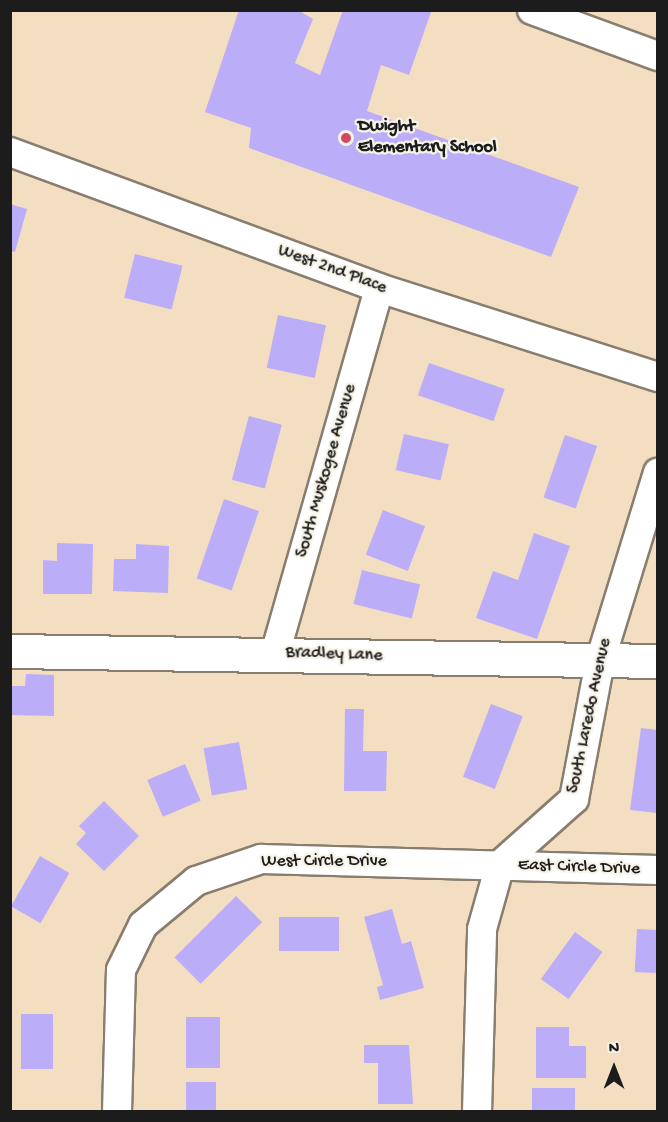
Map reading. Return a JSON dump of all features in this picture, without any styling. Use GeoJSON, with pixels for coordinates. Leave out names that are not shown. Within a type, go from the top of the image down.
{"type":"FeatureCollection","features":[{"type":"Feature","properties":{"kind":"street"},"geometry":{"type":"LineString","coordinates":[[532,10],[657,56]]}},
{"type":"Feature","properties":{"kind":"street","name":"West 2nd Place"},"geometry":{"type":"LineString","coordinates":[[10,152],[379,288],[657,377]]}},
{"type":"Feature","properties":{"kind":"street","name":"South Muskogee Avenue"},"geometry":{"type":"LineString","coordinates":[[275,654],[379,288]]}},
{"type":"Feature","properties":{"kind":"street","name":"South Laredo Avenue"},"geometry":{"type":"LineString","coordinates":[[500,865],[574,800],[600,661],[657,473]]}},
{"type":"Feature","properties":{"kind":"street","name":"Bradley Lane"},"geometry":{"type":"LineString","coordinates":[[10,651],[657,661]]}},
{"type":"Feature","properties":{"kind":"street","name":"West Circle Drive"},"geometry":{"type":"LineString","coordinates":[[117,1112],[121,970],[143,925],[196,881],[261,859],[500,865]]}},
{"type":"Feature","properties":{"kind":"street"},"geometry":{"type":"LineString","coordinates":[[477,1112],[482,929],[500,865]]}},
{"type":"Feature","properties":{"kind":"street","name":"East Circle Drive"},"geometry":{"type":"LineString","coordinates":[[500,865],[657,870]]}},
{"type":"Feature","properties":{"kind":"building","name":"Dwight Elementary School"},"geometry":{"type":"Polygon","coordinates":[[[239,10],[298,10],[313,19],[295,63],[320,75],[343,10],[431,12],[409,75],[381,65],[367,111],[579,187],[551,257],[249,148],[251,128],[205,112],[239,10]]]}},
{"type":"Feature","properties":{"kind":"building"},"geometry":{"type":"Polygon","coordinates":[[[10,204],[27,209],[15,252],[10,251],[10,204]]]}},
{"type":"Feature","properties":{"kind":"building"},"geometry":{"type":"Polygon","coordinates":[[[135,254],[183,266],[172,310],[124,298],[135,254]]]}},
{"type":"Feature","properties":{"kind":"building"},"geometry":{"type":"Polygon","coordinates":[[[278,315],[326,325],[315,378],[267,368],[278,315]]]}},
{"type":"Feature","properties":{"kind":"building"},"geometry":{"type":"Polygon","coordinates":[[[429,363],[505,389],[494,421],[418,395],[429,363]]]}},
{"type":"Feature","properties":{"kind":"building"},"geometry":{"type":"Polygon","coordinates":[[[249,416],[282,425],[265,489],[232,480],[249,416]]]}},
{"type":"Feature","properties":{"kind":"building"},"geometry":{"type":"Polygon","coordinates":[[[404,434],[449,444],[440,480],[396,470],[404,434]]]}},
{"type":"Feature","properties":{"kind":"building"},"geometry":{"type":"Polygon","coordinates":[[[565,435],[597,446],[576,508],[544,497],[565,435]]]}},
{"type":"Feature","properties":{"kind":"building"},"geometry":{"type":"Polygon","coordinates":[[[224,499],[259,511],[232,590],[197,578],[224,499]]]}},
{"type":"Feature","properties":{"kind":"building"},"geometry":{"type":"Polygon","coordinates":[[[383,510],[425,526],[408,571],[366,555],[383,510]]]}},
{"type":"Feature","properties":{"kind":"building"},"geometry":{"type":"Polygon","coordinates":[[[534,533],[570,546],[537,639],[476,618],[493,571],[518,580],[534,533]]]}},
{"type":"Feature","properties":{"kind":"building"},"geometry":{"type":"Polygon","coordinates":[[[57,543],[93,544],[92,594],[43,594],[43,560],[57,561],[57,543]]]}},
{"type":"Feature","properties":{"kind":"building"},"geometry":{"type":"Polygon","coordinates":[[[136,544],[169,546],[168,593],[113,591],[114,559],[136,559],[136,544]]]}},
{"type":"Feature","properties":{"kind":"building"},"geometry":{"type":"Polygon","coordinates":[[[362,570],[420,585],[412,618],[354,604],[362,570]]]}},
{"type":"Feature","properties":{"kind":"building"},"geometry":{"type":"Polygon","coordinates":[[[26,674],[54,675],[54,716],[10,715],[10,686],[25,686],[26,674]]]}},
{"type":"Feature","properties":{"kind":"building"},"geometry":{"type":"Polygon","coordinates":[[[491,704],[523,716],[495,789],[463,777],[491,704]]]}},
{"type":"Feature","properties":{"kind":"building"},"geometry":{"type":"Polygon","coordinates":[[[345,709],[364,709],[363,751],[387,751],[386,791],[344,791],[345,709]]]}},
{"type":"Feature","properties":{"kind":"building"},"geometry":{"type":"Polygon","coordinates":[[[641,728],[658,730],[658,813],[630,810],[641,728]]]}},
{"type":"Feature","properties":{"kind":"building"},"geometry":{"type":"Polygon","coordinates":[[[239,742],[247,789],[212,796],[204,748],[239,742]]]}},
{"type":"Feature","properties":{"kind":"building"},"geometry":{"type":"Polygon","coordinates":[[[185,764],[201,801],[163,817],[147,780],[185,764]]]}},
{"type":"Feature","properties":{"kind":"building"},"geometry":{"type":"Polygon","coordinates":[[[104,801],[139,836],[104,871],[76,844],[86,833],[79,826],[104,801]]]}},
{"type":"Feature","properties":{"kind":"building"},"geometry":{"type":"Polygon","coordinates":[[[40,856],[69,873],[40,923],[11,906],[40,856]]]}},
{"type":"Feature","properties":{"kind":"building"},"geometry":{"type":"Polygon","coordinates":[[[236,896],[262,922],[201,984],[174,958],[236,896]]]}},
{"type":"Feature","properties":{"kind":"building"},"geometry":{"type":"Polygon","coordinates":[[[392,909],[402,944],[411,941],[424,988],[380,1000],[377,987],[383,985],[364,917],[392,909]]]}},
{"type":"Feature","properties":{"kind":"building"},"geometry":{"type":"Polygon","coordinates":[[[279,917],[339,917],[339,951],[279,951],[279,917]]]}},
{"type":"Feature","properties":{"kind":"building"},"geometry":{"type":"Polygon","coordinates":[[[637,929],[658,930],[656,973],[635,972],[637,929]]]}},
{"type":"Feature","properties":{"kind":"building"},"geometry":{"type":"Polygon","coordinates":[[[575,932],[603,952],[568,999],[541,979],[575,932]]]}},
{"type":"Feature","properties":{"kind":"building"},"geometry":{"type":"Polygon","coordinates":[[[21,1014],[53,1014],[53,1069],[21,1069],[21,1014]]]}},
{"type":"Feature","properties":{"kind":"building"},"geometry":{"type":"Polygon","coordinates":[[[186,1017],[220,1017],[220,1068],[186,1068],[186,1017]]]}},
{"type":"Feature","properties":{"kind":"building"},"geometry":{"type":"Polygon","coordinates":[[[536,1027],[569,1027],[569,1046],[586,1046],[586,1078],[536,1078],[536,1027]]]}},
{"type":"Feature","properties":{"kind":"building"},"geometry":{"type":"Polygon","coordinates":[[[364,1045],[409,1045],[413,1104],[378,1104],[378,1063],[364,1063],[364,1045]]]}},
{"type":"Feature","properties":{"kind":"building"},"geometry":{"type":"Polygon","coordinates":[[[186,1082],[216,1082],[216,1112],[186,1112],[186,1082]]]}},
{"type":"Feature","properties":{"kind":"building"},"geometry":{"type":"Polygon","coordinates":[[[532,1088],[575,1088],[575,1112],[532,1112],[532,1088]]]}},
{"type":"Feature","properties":{"kind":"place","name":"Dwight Elementary School"},"geometry":{"type":"Point","coordinates":[346,138]}}]}
